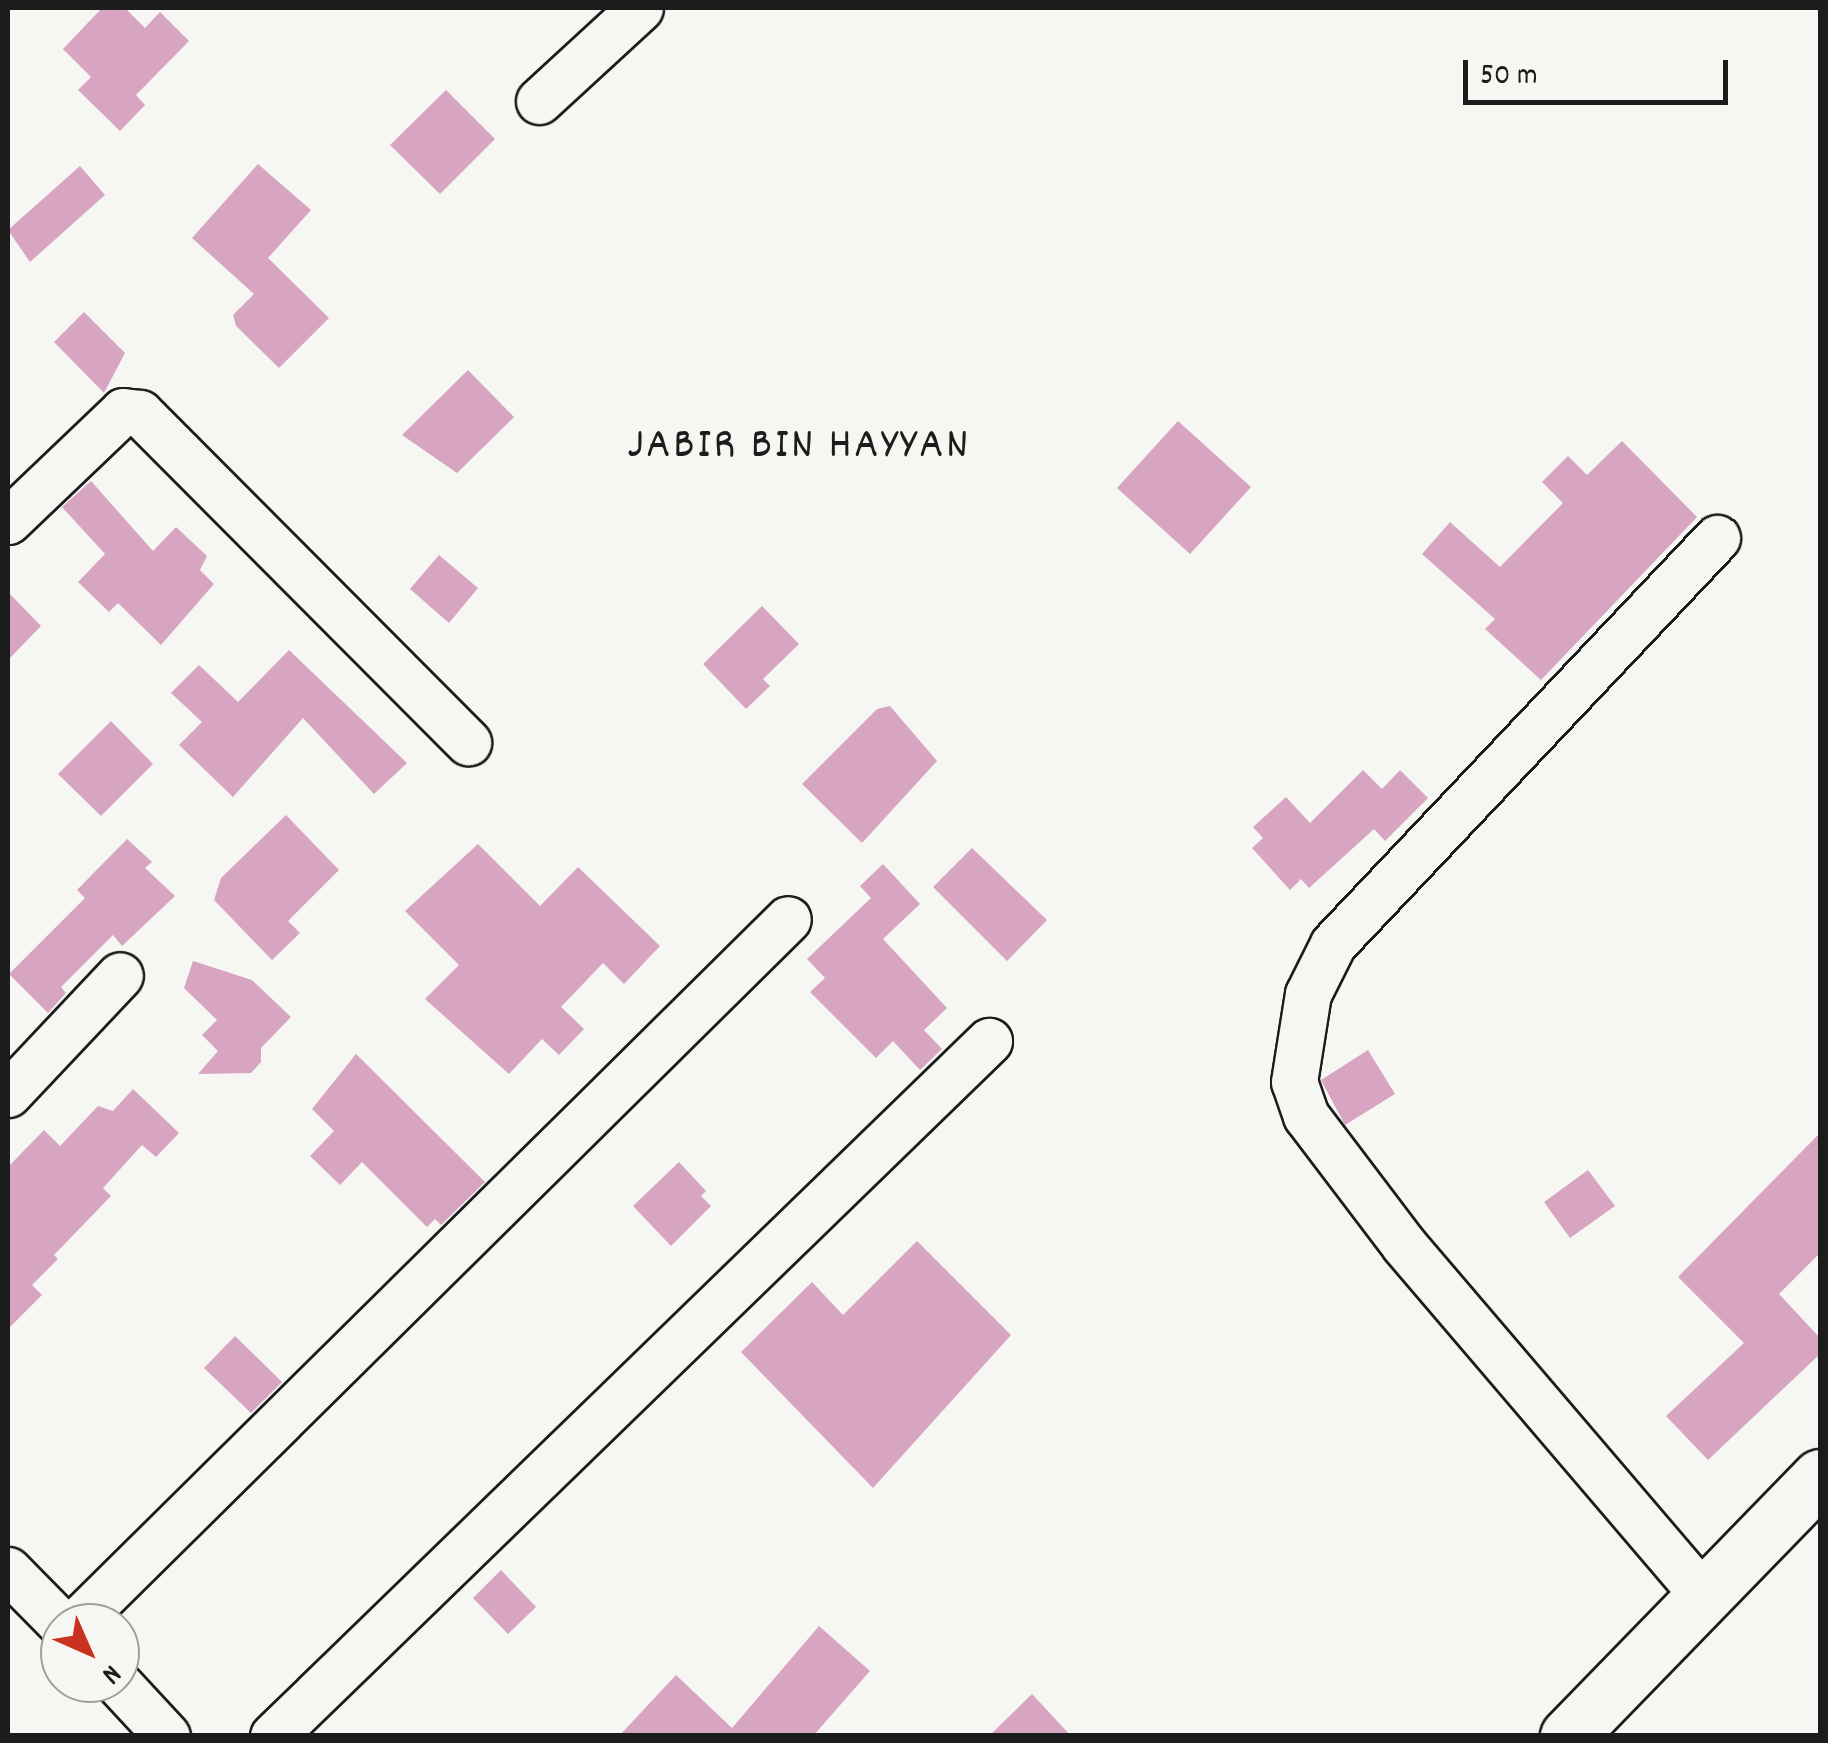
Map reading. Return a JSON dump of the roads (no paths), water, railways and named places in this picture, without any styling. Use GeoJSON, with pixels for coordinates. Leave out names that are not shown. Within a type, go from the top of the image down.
{"type":"FeatureCollection","features":[{"type":"Feature","properties":{"kind":"main road"},"geometry":{"type":"LineString","coordinates":[[1568,1736],[1820,1477]]}},
{"type":"Feature","properties":{"kind":"street"},"geometry":{"type":"LineString","coordinates":[[539,102],[640,8]]}},
{"type":"Feature","properties":{"kind":"street"},"geometry":{"type":"LineString","coordinates":[[8,521],[122,411],[140,412],[468,742]]}},
{"type":"Feature","properties":{"kind":"street"},"geometry":{"type":"LineString","coordinates":[[1702,1594],[1404,1246],[1306,1116],[1294,1082],[1308,994],[1333,944],[1717,538]]}},
{"type":"Feature","properties":{"kind":"street"},"geometry":{"type":"LineString","coordinates":[[96,1603],[788,920]]}},
{"type":"Feature","properties":{"kind":"street"},"geometry":{"type":"LineString","coordinates":[[8,1094],[120,975]]}},
{"type":"Feature","properties":{"kind":"street"},"geometry":{"type":"LineString","coordinates":[[273,1736],[990,1042]]}},
{"type":"Feature","properties":{"kind":"street"},"geometry":{"type":"LineString","coordinates":[[8,1570],[40,1603]]}},
{"type":"Feature","properties":{"kind":"street"},"geometry":{"type":"LineString","coordinates":[[137,1703],[168,1736]]}},
{"type":"Feature","properties":{"kind":"district","name":"JABIR BIN HAYYAN"},"geometry":{"type":"Point","coordinates":[799,448]}}]}
